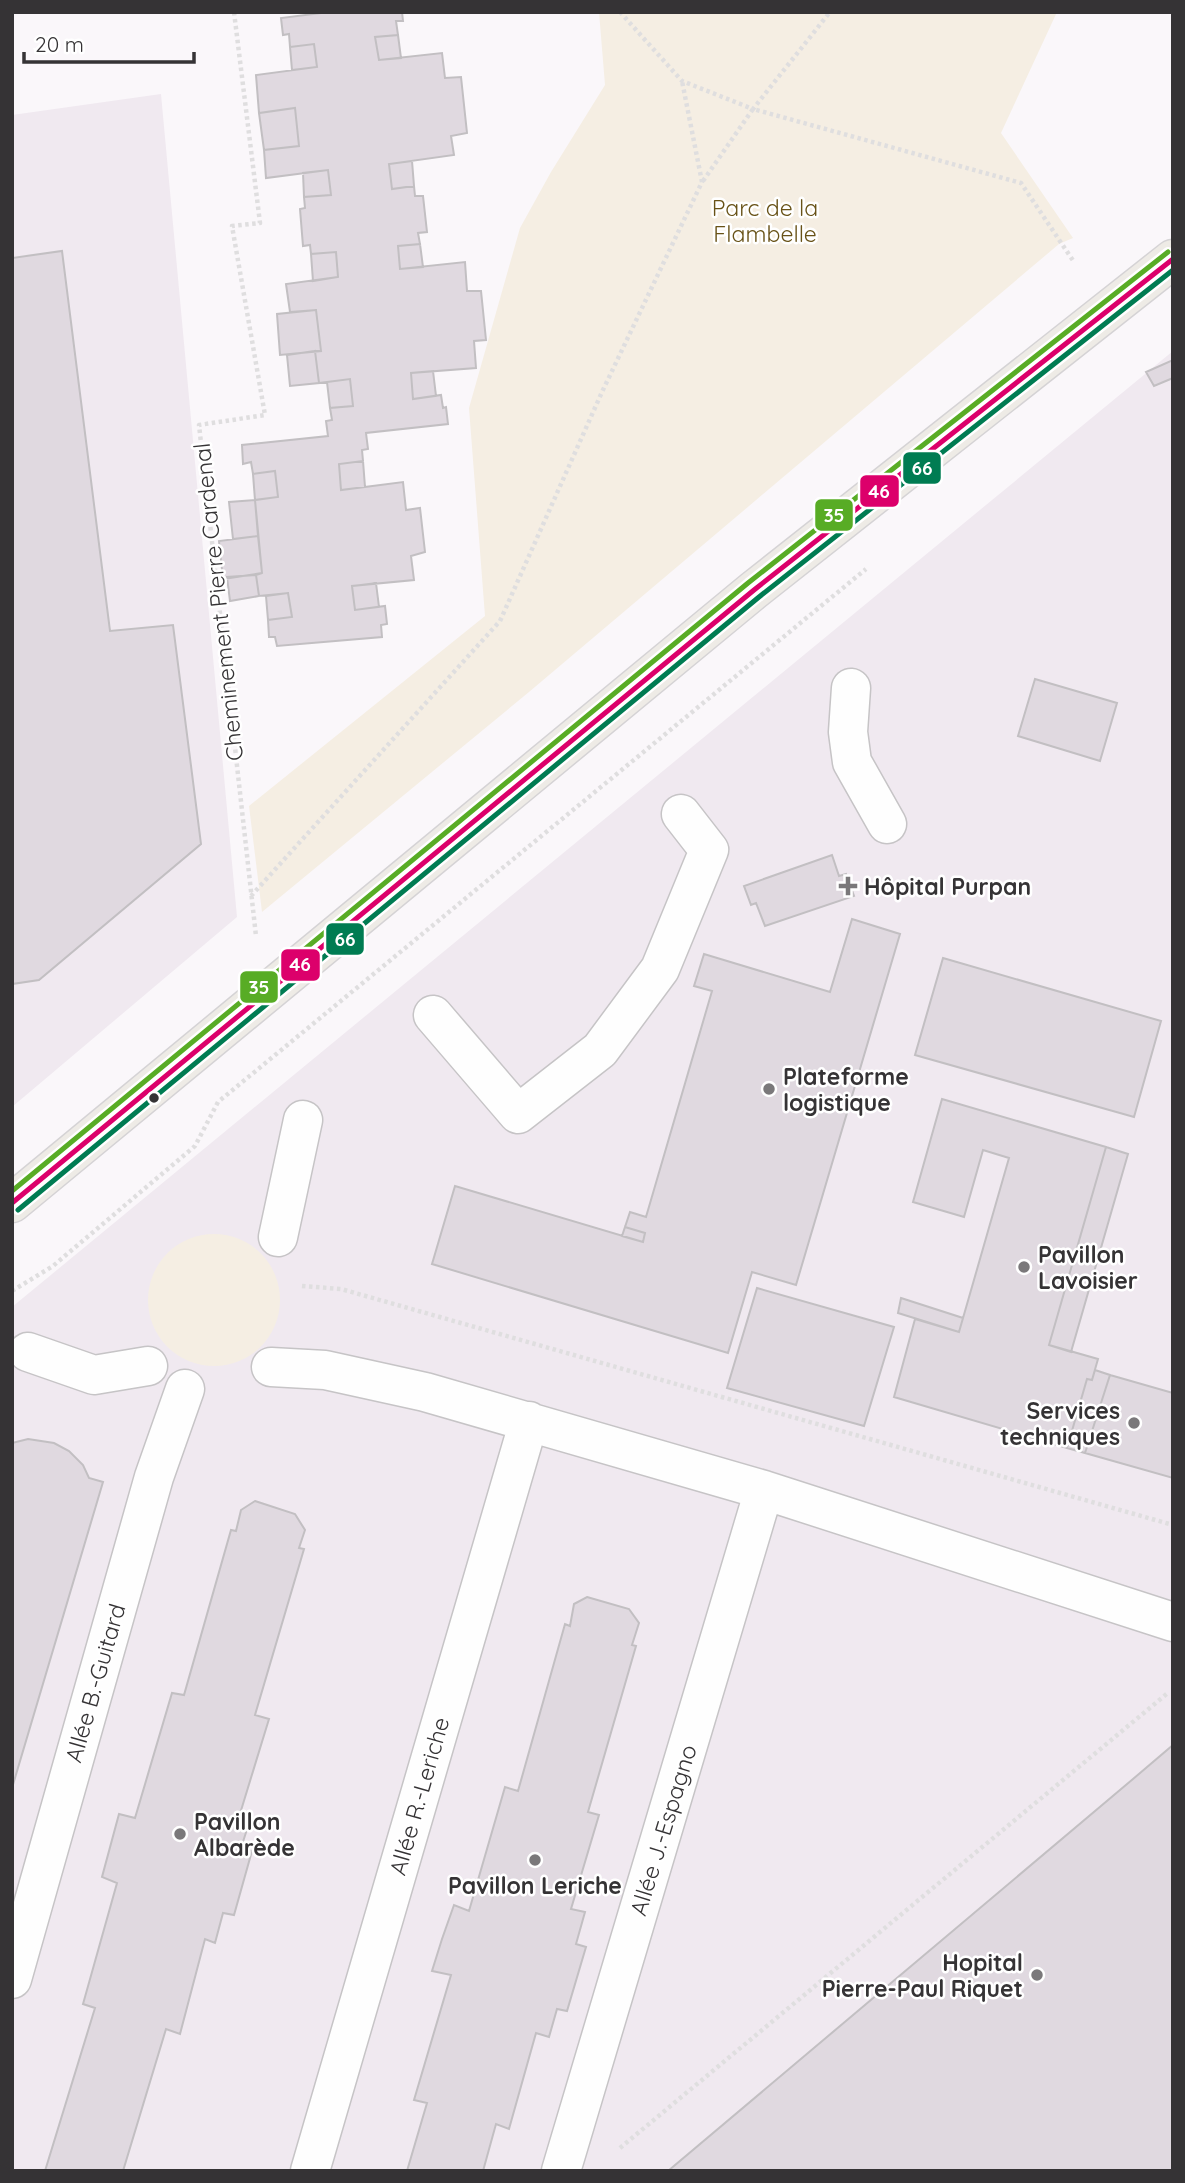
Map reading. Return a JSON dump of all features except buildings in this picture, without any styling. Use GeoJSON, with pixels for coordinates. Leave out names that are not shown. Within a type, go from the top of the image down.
{"type":"FeatureCollection","features":[{"type":"Feature","properties":{"kind":"main road"},"geometry":{"type":"LineString","coordinates":[[12,1203],[754,590],[1173,259]]}},
{"type":"Feature","properties":{"kind":"lane"},"geometry":{"type":"LineString","coordinates":[[851,688],[848,733],[852,762],[887,824]]}},
{"type":"Feature","properties":{"kind":"lane"},"geometry":{"type":"LineString","coordinates":[[433,1015],[518,1114],[600,1050],[660,969],[709,850],[681,814]]}},
{"type":"Feature","properties":{"kind":"lane"},"geometry":{"type":"LineString","coordinates":[[278,1237],[303,1120]]}},
{"type":"Feature","properties":{"kind":"lane"},"geometry":{"type":"LineString","coordinates":[[28,1352],[94,1375],[148,1366]]}},
{"type":"Feature","properties":{"kind":"lane"},"geometry":{"type":"LineString","coordinates":[[271,1367],[325,1370],[425,1392],[529,1421],[764,1490],[1173,1622]]}},
{"type":"Feature","properties":{"kind":"lane","name":"Allée B.-Guitard"},"geometry":{"type":"LineString","coordinates":[[12,1979],[154,1477],[185,1389]]}},
{"type":"Feature","properties":{"kind":"lane","name":"Allée R.-Leriche"},"geometry":{"type":"LineString","coordinates":[[310,2171],[529,1421]]}},
{"type":"Feature","properties":{"kind":"lane","name":"Allée J.-Espagno"},"geometry":{"type":"LineString","coordinates":[[561,2171],[764,1490]]}},
{"type":"Feature","properties":{"kind":"path","name":"Cheminement Pierre Cardenal"},"geometry":{"type":"LineString","coordinates":[[234,12],[260,223],[233,226],[265,415],[199,425],[256,940]]}},
{"type":"Feature","properties":{"kind":"path"},"geometry":{"type":"LineString","coordinates":[[620,12],[682,81],[753,108],[1021,183],[1074,262]]}},
{"type":"Feature","properties":{"kind":"path"},"geometry":{"type":"LineString","coordinates":[[251,896],[500,621],[602,391],[702,182],[753,108],[830,12]]}},
{"type":"Feature","properties":{"kind":"path"},"geometry":{"type":"LineString","coordinates":[[682,81],[702,182]]}},
{"type":"Feature","properties":{"kind":"path"},"geometry":{"type":"LineString","coordinates":[[12,1291],[53,1266],[195,1146],[218,1102],[873,564]]}},
{"type":"Feature","properties":{"kind":"path"},"geometry":{"type":"LineString","coordinates":[[302,1286],[341,1289],[1173,1525]]}},
{"type":"Feature","properties":{"kind":"path"},"geometry":{"type":"LineString","coordinates":[[614,2153],[1169,1692]]}},
{"type":"Feature","properties":{"kind":"shaded area"},"geometry":{"type":"Polygon","coordinates":[[[161,94],[237,917],[12,1107],[12,115],[161,94]]]}},
{"type":"Feature","properties":{"kind":"shaded area","name":"Hôpital Purpan"},"geometry":{"type":"Polygon","coordinates":[[[1173,351],[1173,2171],[12,2171],[12,1307],[1173,351]]]}},
{"type":"Feature","properties":{"kind":"green space","name":"Parc de la Flambelle"},"geometry":{"type":"Polygon","coordinates":[[[599,12],[1057,12],[1001,133],[1073,238],[1059,244],[529,692],[262,912],[249,806],[485,616],[469,408],[520,228],[605,85],[599,12]]]}},
{"type":"Feature","properties":{"kind":"green space"},"geometry":{"type":"Polygon","coordinates":[[[214,1234],[239,1239],[251,1245],[269,1263],[275,1275],[280,1300],[275,1325],[269,1337],[251,1355],[239,1361],[214,1366],[189,1361],[177,1355],[159,1337],[153,1325],[148,1300],[153,1275],[159,1263],[177,1245],[189,1239],[214,1234]]]}},
{"type":"Feature","properties":{"kind":"transit line","name":"35"},"geometry":{"type":"LineString","coordinates":[[12,1191],[748,583],[1168,252]]}},
{"type":"Feature","properties":{"kind":"transit line","name":"46"},"geometry":{"type":"LineString","coordinates":[[12,1203],[754,590],[1173,259]]}},
{"type":"Feature","properties":{"kind":"transit line","name":"66"},"geometry":{"type":"LineString","coordinates":[[18,1210],[759,597],[1173,270]]}},
{"type":"Feature","properties":{"kind":"place","name":"Hôpital Purpan"},"geometry":{"type":"Point","coordinates":[848,886]}},
{"type":"Feature","properties":{"kind":"place","name":"Plateforme logistique"},"geometry":{"type":"Point","coordinates":[769,1089]}},
{"type":"Feature","properties":{"kind":"place","name":"Pavillon Lavoisier"},"geometry":{"type":"Point","coordinates":[1024,1267]}},
{"type":"Feature","properties":{"kind":"place","name":"Services techniques"},"geometry":{"type":"Point","coordinates":[1134,1423]}},
{"type":"Feature","properties":{"kind":"place","name":"Pavillon Albarède"},"geometry":{"type":"Point","coordinates":[180,1834]}},
{"type":"Feature","properties":{"kind":"place","name":"Pavillon Leriche"},"geometry":{"type":"Point","coordinates":[535,1860]}},
{"type":"Feature","properties":{"kind":"place","name":"Hopital Pierre-Paul Riquet"},"geometry":{"type":"Point","coordinates":[1037,1975]}}]}
